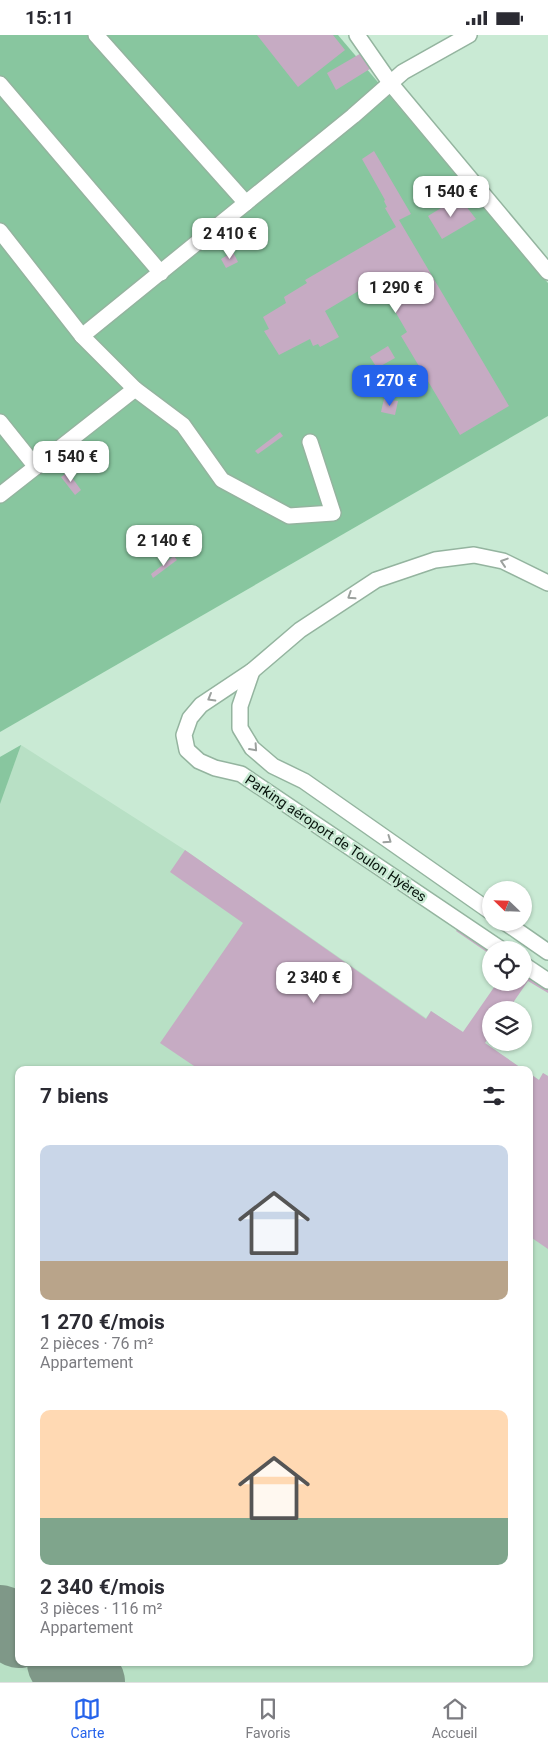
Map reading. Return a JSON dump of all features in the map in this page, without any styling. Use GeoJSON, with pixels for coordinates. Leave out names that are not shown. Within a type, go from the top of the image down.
{"type":"FeatureCollection","features":[{"type":"Feature","properties":{"kind":"lane"},"geometry":{"type":"LineString","coordinates":[[96,35],[246,203]]}},
{"type":"Feature","properties":{"kind":"lane"},"geometry":{"type":"LineString","coordinates":[[357,35],[391,83],[548,272]]}},
{"type":"Feature","properties":{"kind":"lane"},"geometry":{"type":"LineString","coordinates":[[82,337],[403,72],[469,35]]}},
{"type":"Feature","properties":{"kind":"lane"},"geometry":{"type":"LineString","coordinates":[[0,84],[161,273]]}},
{"type":"Feature","properties":{"kind":"lane"},"geometry":{"type":"LineString","coordinates":[[0,231],[82,337],[135,389],[183,425],[222,480],[289,516],[333,513],[310,441]]}},
{"type":"Feature","properties":{"kind":"lane"},"geometry":{"type":"LineString","coordinates":[[0,495],[135,389]]}},
{"type":"Feature","properties":{"kind":"lane"},"geometry":{"type":"LineString","coordinates":[[0,422],[36,467]]}},
{"type":"Feature","properties":{"kind":"lane","name":"Parking aéroport de Toulon Hyères"},"geometry":{"type":"LineString","coordinates":[[489,941],[241,774],[215,768],[200,761],[188,750],[184,735],[190,718],[200,705],[252,671],[300,630],[376,580],[435,560],[474,555],[503,561],[548,583]]}},
{"type":"Feature","properties":{"kind":"lane"},"geometry":{"type":"LineString","coordinates":[[252,671],[240,706],[240,727],[252,748],[273,766],[304,781],[482,906]]}},
{"type":"Feature","properties":{"kind":"lane"},"geometry":{"type":"LineString","coordinates":[[518,931],[548,952]]}},
{"type":"Feature","properties":{"kind":"lane"},"geometry":{"type":"LineString","coordinates":[[532,970],[548,981]]}},
{"type":"Feature","properties":{"kind":"shaded area"},"geometry":{"type":"Polygon","coordinates":[[[0,35],[338,35],[548,283],[548,416],[0,732],[0,35]]]}},
{"type":"Feature","properties":{"kind":"shaded area"},"geometry":{"type":"Polygon","coordinates":[[[21,745],[185,850],[426,1018],[431,1011],[482,1045],[482,1051],[497,1051],[518,1066],[15,1066],[15,1666],[533,1666],[533,1076],[539,1080],[543,1073],[548,1076],[548,1682],[0,1682],[0,757],[21,745]]]}},
{"type":"Feature","properties":{"kind":"shaded area"},"geometry":{"type":"Polygon","coordinates":[[[21,745],[0,804],[0,757],[21,745]]]}},
{"type":"Feature","properties":{"kind":"building"},"geometry":{"type":"Polygon","coordinates":[[[257,35],[333,35],[345,50],[298,87],[257,35]]]}},
{"type":"Feature","properties":{"kind":"building"},"geometry":{"type":"Polygon","coordinates":[[[363,52],[373,67],[336,90],[327,73],[363,52]]]}},
{"type":"Feature","properties":{"kind":"building"},"geometry":{"type":"Polygon","coordinates":[[[374,151],[411,214],[399,220],[509,406],[460,435],[401,336],[407,332],[377,280],[325,311],[339,337],[320,347],[318,344],[313,346],[310,339],[279,355],[264,331],[269,329],[263,317],[286,303],[284,297],[307,283],[305,280],[396,227],[385,208],[387,207],[385,200],[362,159],[374,151]]]}},
{"type":"Feature","properties":{"kind":"building"},"geometry":{"type":"Polygon","coordinates":[[[459,197],[476,219],[442,239],[428,216],[459,197]]]}},
{"type":"Feature","properties":{"kind":"building"},"geometry":{"type":"Polygon","coordinates":[[[233,252],[238,262],[226,268],[221,259],[233,252]]]}},
{"type":"Feature","properties":{"kind":"building"},"geometry":{"type":"Polygon","coordinates":[[[388,346],[395,358],[377,368],[370,357],[388,346]]]}},
{"type":"Feature","properties":{"kind":"building"},"geometry":{"type":"Polygon","coordinates":[[[384,399],[398,401],[395,415],[381,412],[384,399]]]}},
{"type":"Feature","properties":{"kind":"building"},"geometry":{"type":"Polygon","coordinates":[[[280,432],[283,436],[258,454],[255,451],[280,432]]]}},
{"type":"Feature","properties":{"kind":"building"},"geometry":{"type":"Polygon","coordinates":[[[68,472],[81,490],[75,495],[61,477],[68,472]]]}},
{"type":"Feature","properties":{"kind":"building"},"geometry":{"type":"Polygon","coordinates":[[[174,556],[177,560],[153,578],[151,574],[174,556]]]}},
{"type":"Feature","properties":{"kind":"building"},"geometry":{"type":"Polygon","coordinates":[[[185,850],[426,1019],[431,1011],[463,1032],[482,1005],[482,1051],[497,1051],[518,1066],[194,1066],[160,1043],[243,923],[170,872],[185,850]]]}},
{"type":"Feature","properties":{"kind":"building"},"geometry":{"type":"Polygon","coordinates":[[[464,918],[498,941],[482,941],[482,949],[456,931],[464,918]]]}},
{"type":"Feature","properties":{"kind":"building"},"geometry":{"type":"Polygon","coordinates":[[[532,965],[548,976],[548,993],[532,983],[532,965]]]}},
{"type":"Feature","properties":{"kind":"building"},"geometry":{"type":"Polygon","coordinates":[[[491,991],[521,991],[514,1001],[485,1001],[491,991]]]}},
{"type":"Feature","properties":{"kind":"building"},"geometry":{"type":"Polygon","coordinates":[[[543,1073],[548,1076],[548,1249],[533,1239],[533,1076],[539,1080],[543,1073]]]}},
{"type":"Feature","properties":{"kind":"taxiway"},"geometry":{"type":"LineString","coordinates":[[0,1620],[15,1630]]}},
{"type":"Feature","properties":{"kind":"taxiway"},"geometry":{"type":"LineString","coordinates":[[66,1666],[90,1682]]}}]}
